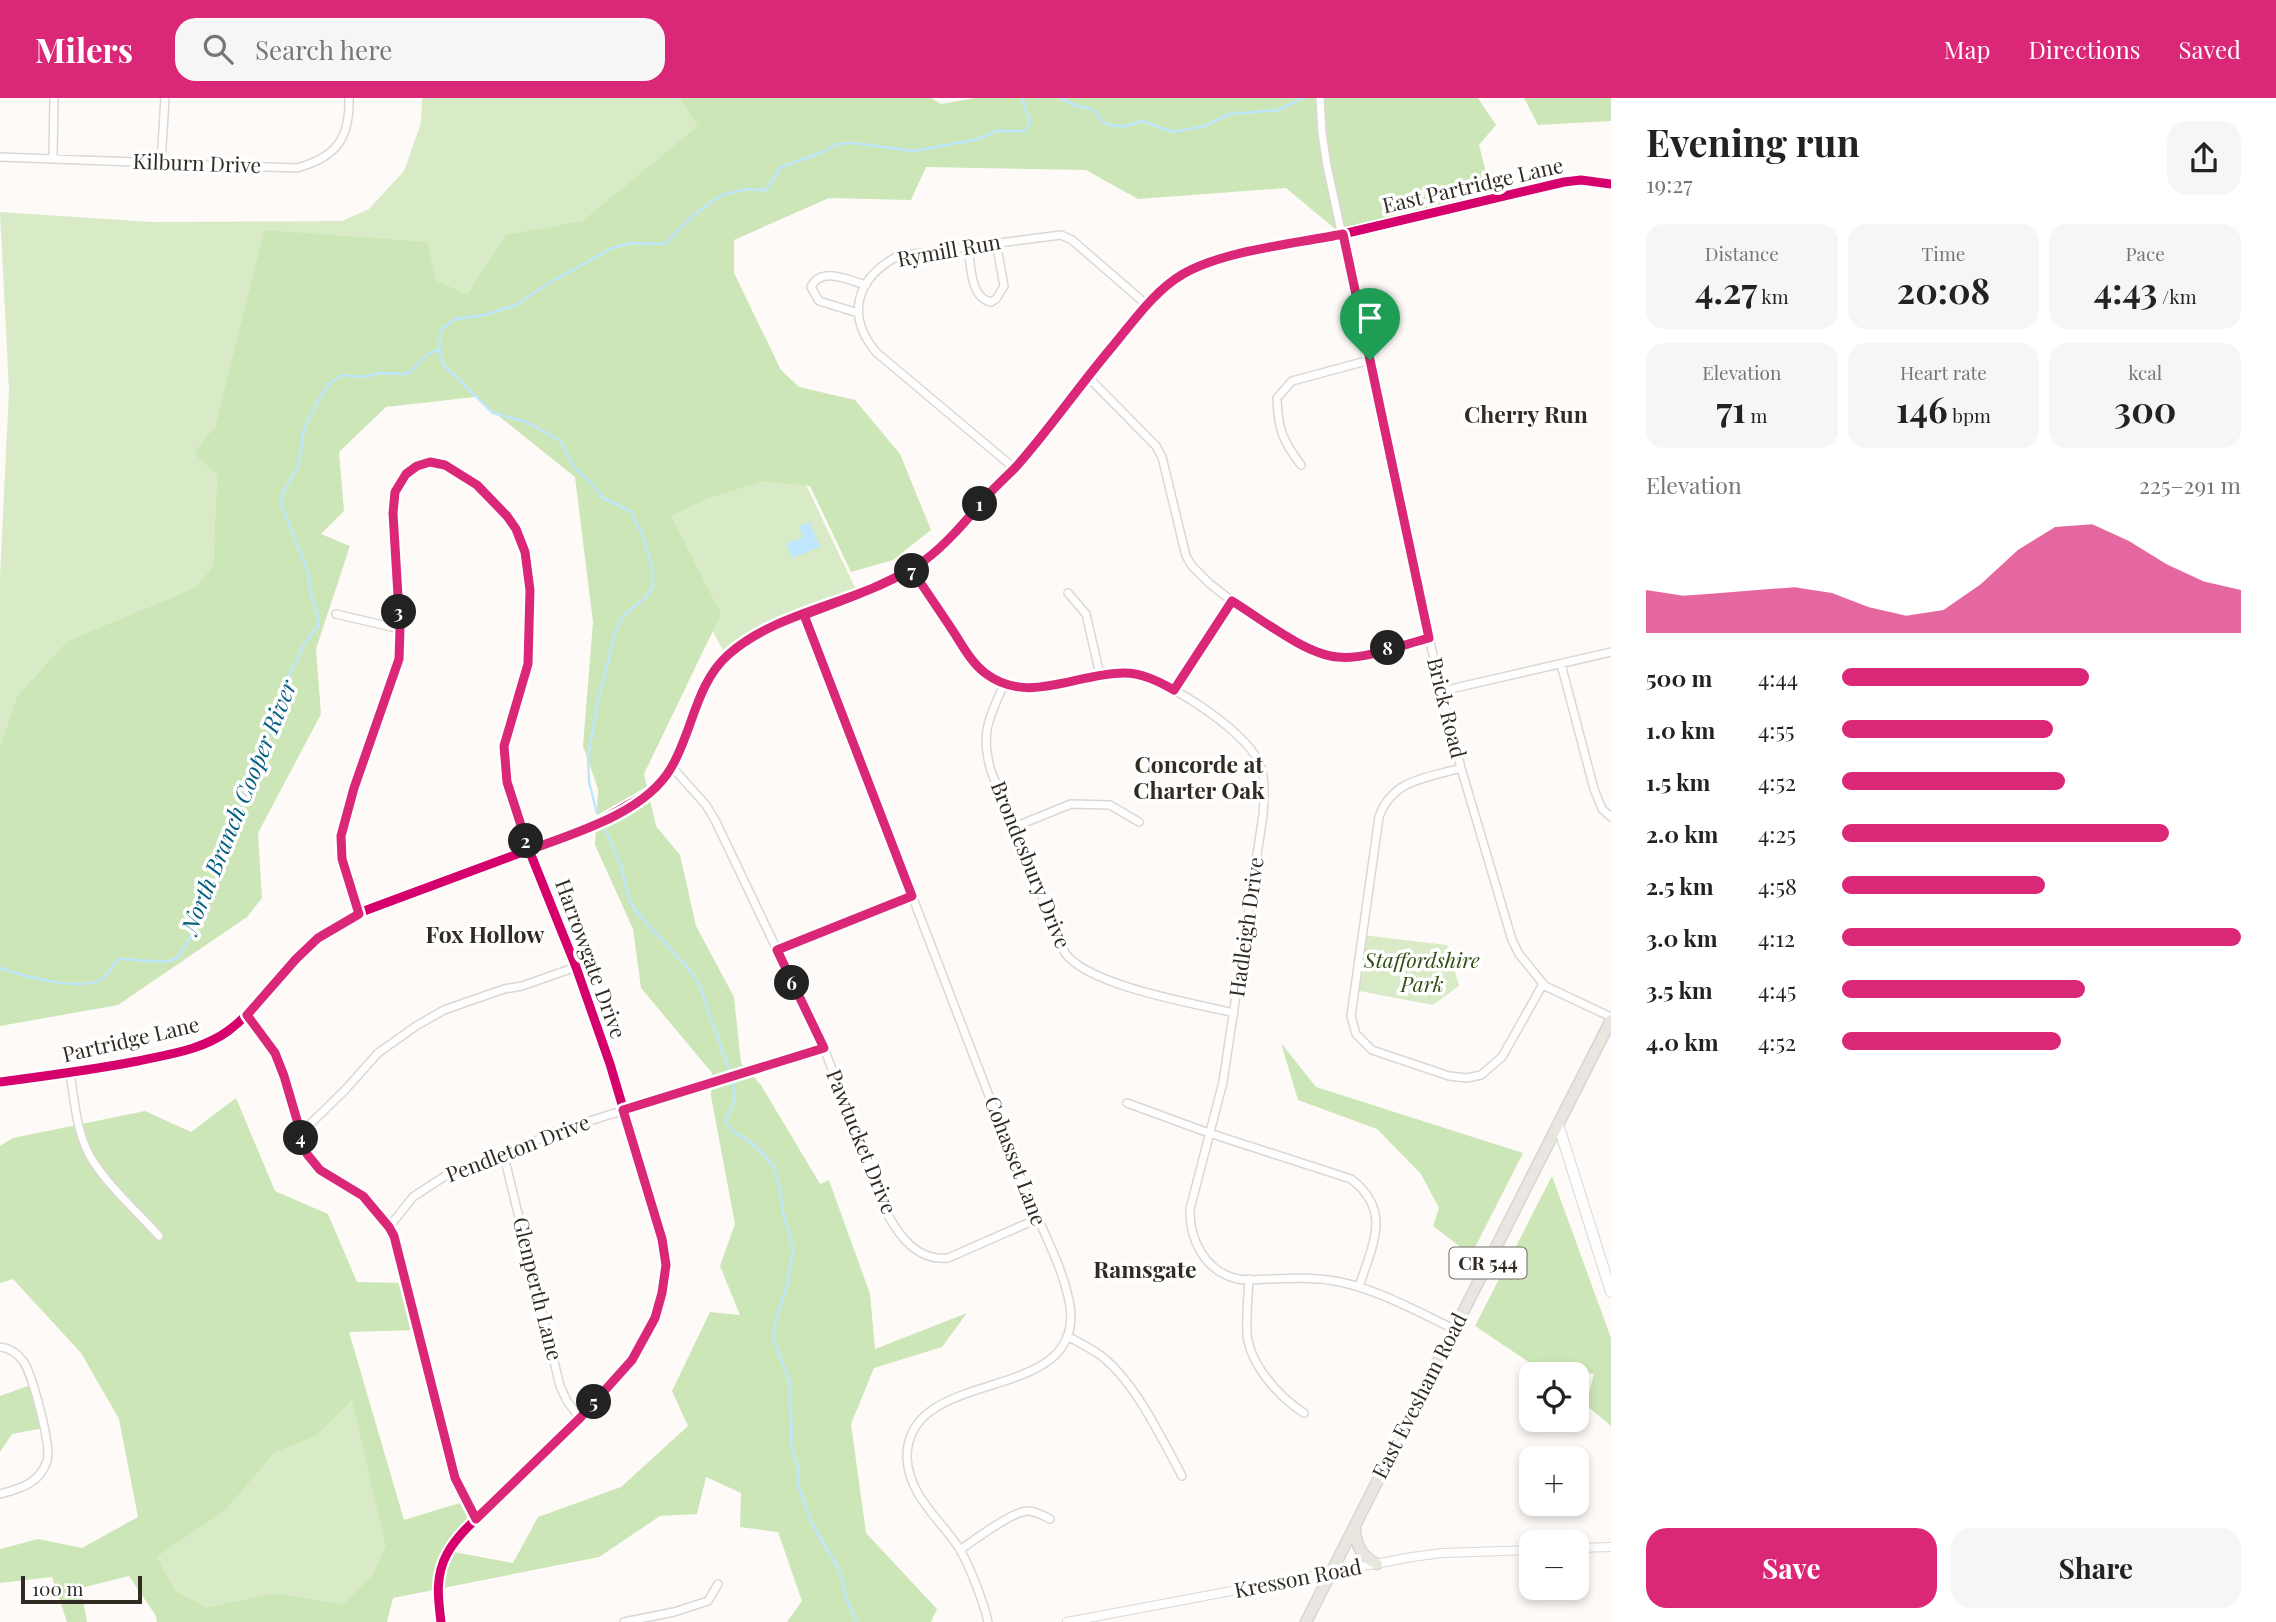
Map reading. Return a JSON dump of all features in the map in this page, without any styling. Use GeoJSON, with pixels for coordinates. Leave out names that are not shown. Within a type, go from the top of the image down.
{"type":"FeatureCollection","features":[{"type":"Feature","properties":{"kind":"main road","name":"East Evesham Road"},"geometry":{"type":"LineString","coordinates":[[1306,1622],[1611,1019]]}},
{"type":"Feature","properties":{"kind":"main road"},"geometry":{"type":"LineString","coordinates":[[1558,1124],[1608,1271],[1611,1292]]}},
{"type":"Feature","properties":{"kind":"main road"},"geometry":{"type":"LineString","coordinates":[[1355,1526],[1357,1546],[1369,1561],[1377,1564]]}},
{"type":"Feature","properties":{"kind":"street"},"geometry":{"type":"LineString","coordinates":[[53,158],[54,98]]}},
{"type":"Feature","properties":{"kind":"street"},"geometry":{"type":"LineString","coordinates":[[162,163],[164,98]]}},
{"type":"Feature","properties":{"kind":"street","name":"Kilburn Drive"},"geometry":{"type":"LineString","coordinates":[[0,157],[297,168],[318,162],[341,140],[347,126],[349,98]]}},
{"type":"Feature","properties":{"kind":"street","name":"Brick Road"},"geometry":{"type":"LineString","coordinates":[[1320,100],[1326,166],[1343,234],[1429,638],[1461,768],[1512,940],[1519,954],[1543,984],[1611,1019]]}},
{"type":"Feature","properties":{"kind":"street","name":"East Partridge Lane"},"geometry":{"type":"LineString","coordinates":[[1343,234],[1564,182],[1581,180],[1611,184]]}},
{"type":"Feature","properties":{"kind":"street","name":"Partridge Lane"},"geometry":{"type":"LineString","coordinates":[[0,1082],[70,1073],[188,1050],[211,1041],[247,1015],[318,938],[359,914],[590,827],[634,804],[649,793],[672,767],[713,672],[726,656],[769,628],[887,583],[943,546],[1014,468],[1087,376],[1168,284],[1201,265],[1226,257],[1343,234]]}},
{"type":"Feature","properties":{"kind":"street","name":"Rymill Run"},"geometry":{"type":"LineString","coordinates":[[859,313],[857,303],[866,285],[884,263],[898,256],[1061,235],[1072,240],[1147,305]]}},
{"type":"Feature","properties":{"kind":"street"},"geometry":{"type":"LineString","coordinates":[[968,247],[976,290],[979,297],[991,302],[1001,294],[1004,286],[996,242]]}},
{"type":"Feature","properties":{"kind":"street"},"geometry":{"type":"LineString","coordinates":[[866,285],[829,275],[821,276],[811,287],[819,301],[859,313],[867,342],[877,353],[1014,468]]}},
{"type":"Feature","properties":{"kind":"street"},"geometry":{"type":"LineString","coordinates":[[1301,465],[1284,443],[1278,424],[1278,398],[1292,381],[1370,360]]}},
{"type":"Feature","properties":{"kind":"street"},"geometry":{"type":"LineString","coordinates":[[1087,376],[1156,446],[1162,457],[1186,556],[1210,584],[1232,601],[1310,650],[1338,657],[1355,657],[1429,638]]}},
{"type":"Feature","properties":{"kind":"street","name":"Harrowgate Drive"},"geometry":{"type":"LineString","coordinates":[[359,914],[342,859],[341,836],[354,788],[399,659],[400,629],[393,513],[395,492],[406,474],[417,466],[430,462],[445,465],[477,485],[516,529],[525,552],[530,590],[528,664],[504,746],[507,782],[529,850],[576,967],[610,1064],[662,1239],[666,1265],[655,1318],[632,1360],[580,1418],[476,1519],[447,1553],[437,1588],[441,1622]]}},
{"type":"Feature","properties":{"kind":"street"},"geometry":{"type":"LineString","coordinates":[[911,569],[970,656],[983,671],[1004,684]]}},
{"type":"Feature","properties":{"kind":"street"},"geometry":{"type":"LineString","coordinates":[[1068,593],[1086,614],[1100,675]]}},
{"type":"Feature","properties":{"kind":"street"},"geometry":{"type":"LineString","coordinates":[[1174,690],[1232,601]]}},
{"type":"Feature","properties":{"kind":"street"},"geometry":{"type":"LineString","coordinates":[[335,614],[400,629]]}},
{"type":"Feature","properties":{"kind":"street","name":"Cohasset Lane"},"geometry":{"type":"LineString","coordinates":[[804,615],[1037,1219],[1065,1284],[1070,1308],[1067,1336]]}},
{"type":"Feature","properties":{"kind":"street"},"geometry":{"type":"LineString","coordinates":[[1442,691],[1611,652]]}},
{"type":"Feature","properties":{"kind":"street"},"geometry":{"type":"LineString","coordinates":[[1561,664],[1594,789],[1602,809],[1611,817]]}},
{"type":"Feature","properties":{"kind":"street","name":"Hadleigh Drive"},"geometry":{"type":"LineString","coordinates":[[1004,684],[1012,687],[1055,687],[1100,675],[1139,674],[1174,690],[1234,731],[1253,751],[1263,774],[1263,815],[1223,1082],[1190,1209],[1194,1238],[1205,1259],[1236,1278],[1303,1278],[1339,1282],[1359,1287],[1454,1329]]}},
{"type":"Feature","properties":{"kind":"street","name":"Brondesbury Drive"},"geometry":{"type":"LineString","coordinates":[[1004,684],[988,722],[985,737],[991,771],[1052,925],[1070,960],[1091,974],[1150,993],[1234,1013]]}},
{"type":"Feature","properties":{"kind":"street","name":"Pawtucket Drive"},"geometry":{"type":"LineString","coordinates":[[672,767],[706,805],[777,950],[824,1048],[886,1212],[895,1228],[911,1246],[926,1257],[948,1258],[1037,1219]]}},
{"type":"Feature","properties":{"kind":"street"},"geometry":{"type":"LineString","coordinates":[[1461,768],[1402,786],[1391,793],[1382,807],[1351,1016],[1356,1034],[1372,1050],[1388,1057],[1456,1077],[1481,1074],[1502,1057],[1543,984]]}},
{"type":"Feature","properties":{"kind":"street"},"geometry":{"type":"LineString","coordinates":[[1014,827],[1071,804],[1110,806],[1139,822]]}},
{"type":"Feature","properties":{"kind":"street"},"geometry":{"type":"LineString","coordinates":[[777,950],[912,896]]}},
{"type":"Feature","properties":{"kind":"street"},"geometry":{"type":"LineString","coordinates":[[300,1134],[378,1053],[416,1026],[444,1010],[576,967]]}},
{"type":"Feature","properties":{"kind":"street"},"geometry":{"type":"LineString","coordinates":[[247,1015],[275,1053],[300,1134],[313,1162],[320,1170],[363,1196],[389,1227],[399,1255],[455,1478],[476,1519]]}},
{"type":"Feature","properties":{"kind":"street","name":"Pendleton Drive"},"geometry":{"type":"LineString","coordinates":[[389,1227],[413,1197],[445,1176],[504,1156],[554,1132],[824,1048]]}},
{"type":"Feature","properties":{"kind":"street"},"geometry":{"type":"LineString","coordinates":[[70,1073],[86,1149],[97,1166],[159,1236]]}},
{"type":"Feature","properties":{"kind":"street"},"geometry":{"type":"LineString","coordinates":[[1127,1103],[1359,1184],[1373,1203],[1377,1222],[1359,1287]]}},
{"type":"Feature","properties":{"kind":"street","name":"Glenperth Lane"},"geometry":{"type":"LineString","coordinates":[[504,1156],[561,1386],[567,1401],[580,1418]]}},
{"type":"Feature","properties":{"kind":"street"},"geometry":{"type":"LineString","coordinates":[[1249,1279],[1248,1338],[1255,1357],[1277,1392],[1304,1413]]}},
{"type":"Feature","properties":{"kind":"street"},"geometry":{"type":"LineString","coordinates":[[988,1622],[976,1585],[960,1550],[923,1503],[913,1484],[907,1458],[908,1444],[913,1431],[928,1414],[949,1400],[1039,1368],[1059,1350],[1067,1336],[1101,1356],[1121,1376],[1157,1430],[1182,1476]]}},
{"type":"Feature","properties":{"kind":"street"},"geometry":{"type":"LineString","coordinates":[[0,1347],[14,1352],[28,1369],[48,1452],[47,1461],[34,1481],[0,1494]]}},
{"type":"Feature","properties":{"kind":"street"},"geometry":{"type":"LineString","coordinates":[[960,1550],[988,1530],[1023,1511],[1051,1519]]}},
{"type":"Feature","properties":{"kind":"street"},"geometry":{"type":"LineString","coordinates":[[1589,1548],[1611,1547]]}},
{"type":"Feature","properties":{"kind":"street","name":"Kresson Road"},"geometry":{"type":"LineString","coordinates":[[1067,1622],[1442,1553],[1519,1550]]}},
{"type":"Feature","properties":{"kind":"street"},"geometry":{"type":"LineString","coordinates":[[624,1622],[674,1612],[708,1601],[719,1584]]}},
{"type":"Feature","properties":{"kind":"green space"},"geometry":{"type":"Polygon","coordinates":[[[422,98],[679,98],[699,126],[582,221],[506,234],[467,294],[436,280],[264,230],[215,426],[193,453],[217,474],[213,565],[196,587],[67,641],[17,696],[0,746],[0,577],[9,390],[0,212],[152,222],[342,221],[369,209],[404,171],[421,123],[422,98]]]}},
{"type":"Feature","properties":{"kind":"green space"},"geometry":{"type":"Polygon","coordinates":[[[679,98],[931,98],[941,104],[975,98],[1478,98],[1496,125],[1479,145],[1493,200],[1340,233],[1286,188],[1138,199],[1086,170],[926,167],[911,200],[829,198],[734,240],[734,273],[781,370],[799,387],[855,400],[900,454],[931,530],[893,560],[851,572],[810,486],[763,481],[706,499],[671,516],[721,614],[644,774],[656,826],[680,855],[696,926],[734,997],[741,1063],[761,1085],[820,1184],[829,1180],[870,1294],[875,1349],[967,1313],[942,1347],[874,1368],[851,1424],[866,1533],[937,1609],[931,1622],[787,1622],[802,1601],[778,1532],[740,1527],[741,1493],[706,1477],[697,1514],[660,1516],[599,1557],[393,1598],[387,1622],[157,1622],[156,1616],[129,1576],[81,1588],[87,1622],[67,1622],[52,1577],[0,1583],[0,1549],[38,1539],[82,1548],[138,1517],[119,1419],[81,1353],[13,1279],[0,1283],[0,1146],[13,1138],[145,1111],[191,1132],[236,1098],[275,1191],[328,1214],[357,1282],[407,1283],[418,1330],[349,1332],[404,1520],[463,1502],[469,1526],[449,1551],[513,1563],[538,1517],[621,1487],[688,1426],[672,1391],[710,1312],[740,1315],[720,1266],[735,1224],[711,1096],[712,1073],[641,988],[633,929],[595,845],[598,789],[583,746],[593,622],[575,477],[475,397],[386,407],[339,452],[344,511],[321,534],[350,546],[316,649],[321,714],[258,833],[262,898],[247,917],[118,1005],[0,1026],[0,746],[17,696],[67,641],[196,587],[213,565],[217,475],[193,453],[215,426],[264,230],[427,242],[436,280],[467,294],[506,234],[582,221],[698,126],[679,98]],[[352,1400],[316,1436],[275,1453],[225,1511],[157,1557],[175,1590],[206,1607],[275,1593],[343,1605],[372,1575],[385,1546],[352,1400]]]}},
{"type":"Feature","properties":{"kind":"green space"},"geometry":{"type":"Polygon","coordinates":[[[1524,98],[1611,98],[1611,121],[1538,125],[1524,98]]]}},
{"type":"Feature","properties":{"kind":"green space"},"geometry":{"type":"Polygon","coordinates":[[[798,468],[858,594],[769,628],[726,656],[651,516],[798,468]]]}},
{"type":"Feature","properties":{"kind":"green space","name":"Staffordshire Park"},"geometry":{"type":"Polygon","coordinates":[[[1362,935],[1447,945],[1459,986],[1433,1005],[1354,990],[1362,935]]]}},
{"type":"Feature","properties":{"kind":"green space"},"geometry":{"type":"Polygon","coordinates":[[[1281,1043],[1316,1087],[1523,1153],[1466,1265],[1463,1249],[1433,1226],[1439,1208],[1421,1174],[1377,1129],[1298,1100],[1281,1043]]]}},
{"type":"Feature","properties":{"kind":"green space"},"geometry":{"type":"Polygon","coordinates":[[[1552,1176],[1611,1338],[1611,1426],[1589,1408],[1594,1374],[1589,1373],[1589,1362],[1529,1362],[1475,1326],[1552,1176]]]}},
{"type":"Feature","properties":{"kind":"green space"},"geometry":{"type":"Polygon","coordinates":[[[36,1383],[44,1428],[12,1434],[0,1452],[0,1396],[36,1383]]]}},
{"type":"Feature","properties":{"kind":"green space"},"geometry":{"type":"Polygon","coordinates":[[[352,1399],[385,1546],[372,1575],[343,1606],[275,1593],[206,1607],[175,1590],[157,1557],[225,1511],[275,1453],[316,1436],[352,1399]]]}},
{"type":"Feature","properties":{"kind":"water"},"geometry":{"type":"Polygon","coordinates":[[[810,522],[820,547],[792,558],[786,544],[803,537],[799,526],[810,522]]]}},
{"type":"Feature","properties":{"kind":"waterway","name":"North Branch Cooper River"},"geometry":{"type":"LineString","coordinates":[[597,813],[589,782],[588,756],[598,700],[616,631],[623,616],[646,597],[653,586],[652,568],[643,536],[630,511],[603,498],[573,466],[561,441],[527,422],[493,413],[445,367],[439,353],[441,330],[455,319],[485,315],[516,305],[612,248],[632,243],[665,244],[694,215],[720,196],[746,189],[766,190],[781,167],[838,144],[853,143],[914,151],[979,139],[996,131],[1025,131],[1030,123],[1023,98]]}},
{"type":"Feature","properties":{"kind":"waterway","name":"North Branch Cooper River"},"geometry":{"type":"LineString","coordinates":[[1060,98],[1092,109],[1103,122],[1112,126],[1126,126],[1142,121],[1173,132],[1205,126],[1230,114],[1278,110],[1303,98]]}},
{"type":"Feature","properties":{"kind":"waterway","name":"North Branch Cooper River"},"geometry":{"type":"LineString","coordinates":[[0,968],[36,978],[80,984],[102,979],[119,959],[167,962],[177,958],[206,905],[228,850],[243,798],[284,686],[304,644],[318,626],[308,572],[281,504],[283,493],[298,466],[304,429],[330,383],[343,375],[363,377],[380,373],[406,374],[425,356],[439,349]]}},
{"type":"Feature","properties":{"kind":"waterway"},"geometry":{"type":"LineString","coordinates":[[606,831],[621,866],[631,903],[647,925],[685,964],[700,986],[730,1073]]}},
{"type":"Feature","properties":{"kind":"waterway"},"geometry":{"type":"LineString","coordinates":[[733,1081],[735,1097],[726,1122],[733,1131],[764,1154],[775,1170],[793,1248],[788,1281],[774,1328],[774,1341],[790,1382],[792,1450],[798,1468],[798,1486],[812,1524],[840,1571],[846,1599],[857,1622]]}},
{"type":"Feature","properties":{"kind":"cycle path"},"geometry":{"type":"LineString","coordinates":[[0,1082],[138,1061],[185,1051],[207,1043],[241,1021],[295,960],[334,927],[364,911],[590,827],[649,793],[672,767],[713,672],[726,656],[769,628],[887,583],[943,546],[1014,468],[1147,305],[1181,275],[1226,257],[1343,234],[1564,182],[1581,180],[1611,184]]}},
{"type":"Feature","properties":{"kind":"cycle path"},"geometry":{"type":"LineString","coordinates":[[359,914],[342,859],[341,836],[354,788],[399,659],[400,629],[393,513],[395,492],[406,474],[417,466],[430,462],[445,465],[477,485],[507,516],[516,529],[525,552],[530,591],[528,664],[504,746],[507,782],[529,850],[576,967],[610,1064],[662,1239],[664,1259],[663,1289],[655,1318],[627,1366],[585,1414],[470,1525],[452,1546],[443,1562],[439,1579],[441,1622]]}},
{"type":"Feature","properties":{"kind":"district","name":"Cherry Run"},"geometry":{"type":"Point","coordinates":[1526,415]}},
{"type":"Feature","properties":{"kind":"district","name":"Concorde at Charter Oak"},"geometry":{"type":"Point","coordinates":[1199,778]}},
{"type":"Feature","properties":{"kind":"district","name":"Fox Hollow"},"geometry":{"type":"Point","coordinates":[485,935]}},
{"type":"Feature","properties":{"kind":"district","name":"Ramsgate"},"geometry":{"type":"Point","coordinates":[1145,1270]}},
{"type":"Feature","properties":{"kind":"route"},"geometry":{"type":"LineString","coordinates":[[1370,360],[1343,234],[1226,257],[1181,275],[1147,305],[1014,468],[943,546],[887,583],[769,628],[747,640],[726,656],[713,672],[672,767],[649,793],[590,827],[529,850],[504,767],[504,746],[528,664],[530,590],[525,552],[516,529],[507,516],[477,485],[459,472],[430,462],[417,466],[399,483],[395,492],[393,513],[400,629],[399,659],[354,788],[341,836],[342,859],[359,914],[318,938],[247,1015],[275,1053],[307,1154],[320,1170],[363,1196],[394,1236],[455,1478],[476,1519],[580,1418],[632,1360],[655,1318],[666,1265],[662,1239],[623,1110],[824,1048],[777,950],[912,896],[804,615],[887,583],[911,569],[983,671],[998,682],[1012,687],[1033,688],[1055,687],[1100,675],[1124,673],[1139,674],[1174,690],[1232,601],[1310,650],[1325,655],[1355,657],[1429,638],[1370,360]]}}]}
